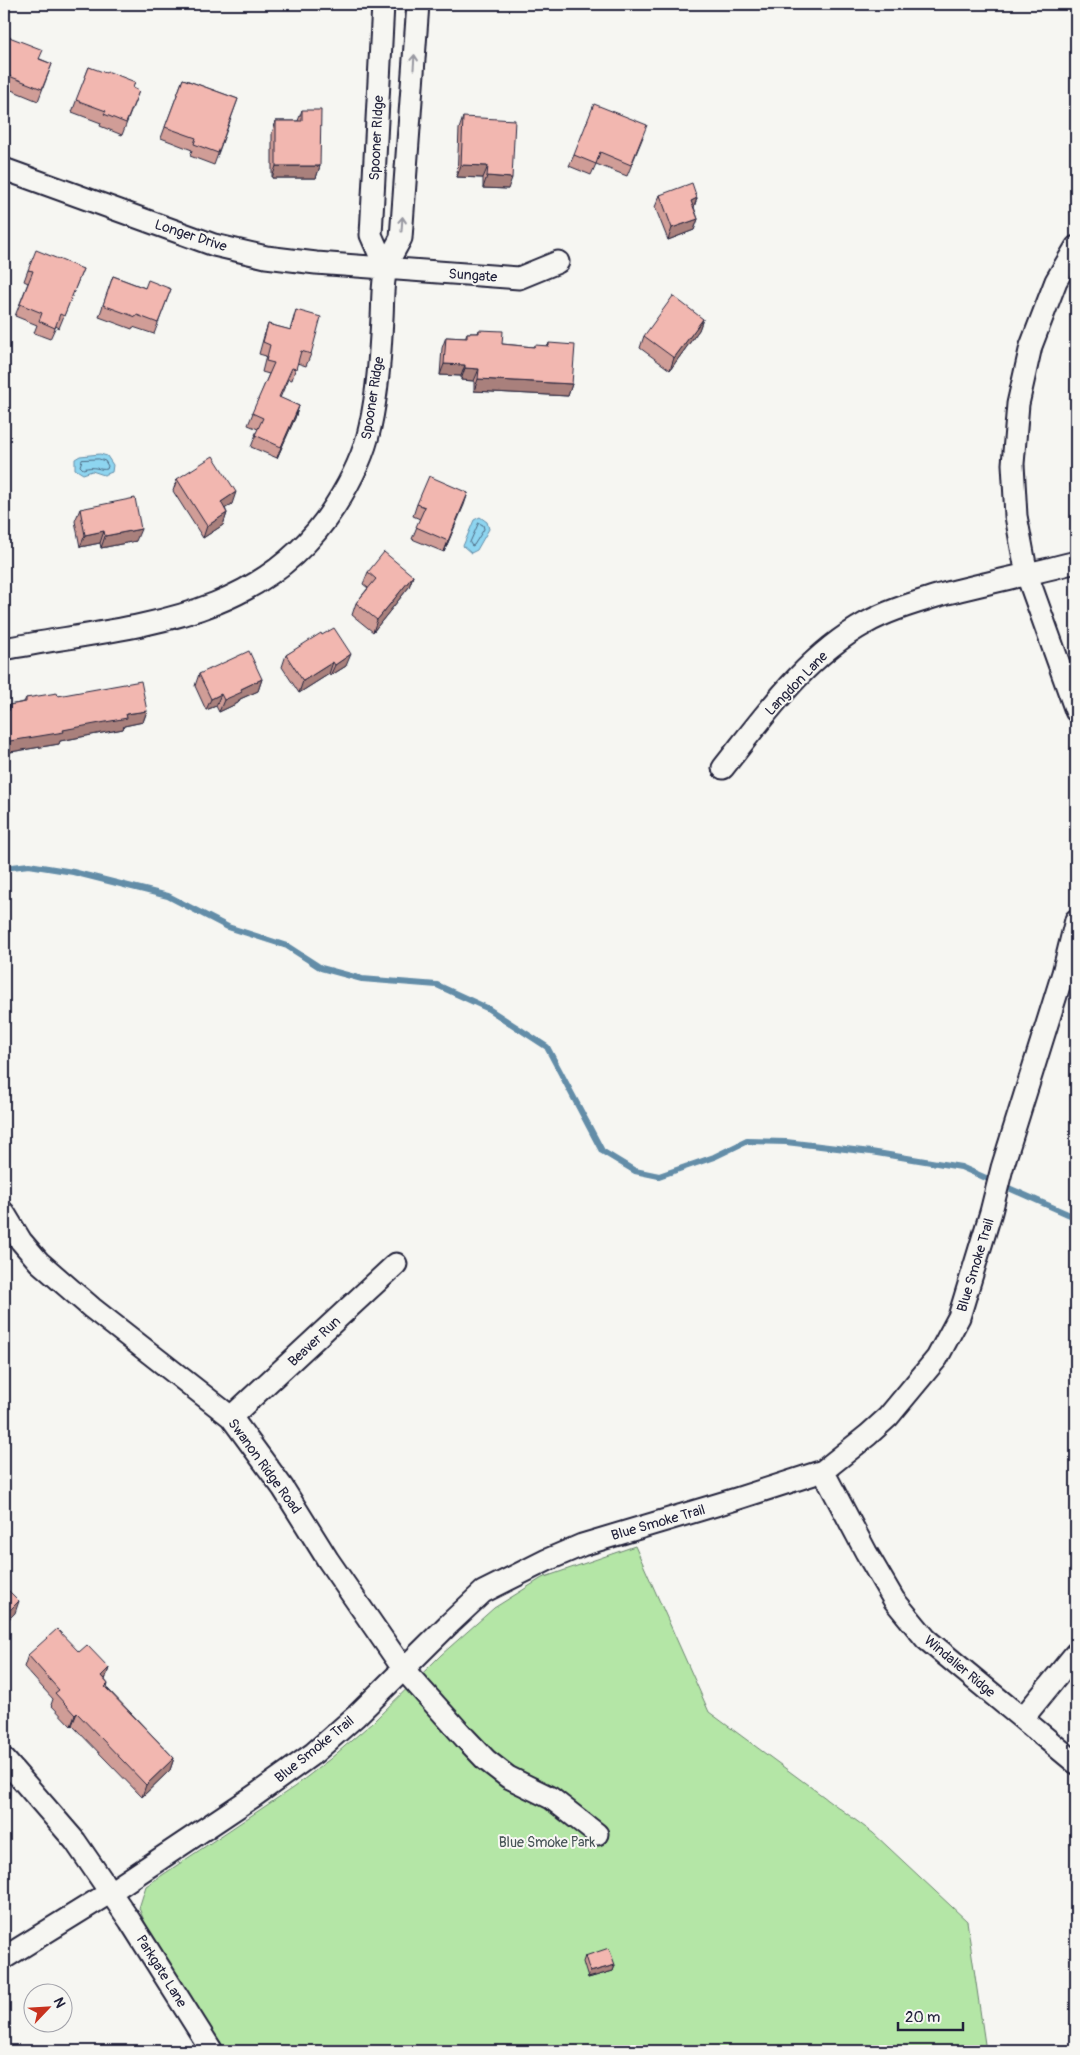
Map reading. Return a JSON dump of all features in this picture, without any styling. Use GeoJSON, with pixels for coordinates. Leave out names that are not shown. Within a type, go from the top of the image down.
{"type":"FeatureCollection","features":[{"type":"Feature","properties":{"kind":"street","name":"Spooner RIdge"},"geometry":{"type":"LineString","coordinates":[[383,4],[371,235],[386,269]]}},
{"type":"Feature","properties":{"kind":"street","name":"Spooner Ridge"},"geometry":{"type":"LineString","coordinates":[[4,649],[137,626],[195,613],[246,590],[291,559],[314,536],[329,515],[359,463],[370,427],[376,394],[386,269],[401,238],[418,4]]}},
{"type":"Feature","properties":{"kind":"street","name":"Longer Drive"},"geometry":{"type":"LineString","coordinates":[[4,169],[214,246],[316,263],[386,269]]}},
{"type":"Feature","properties":{"kind":"street"},"geometry":{"type":"LineString","coordinates":[[1076,247],[1056,281],[1031,346],[1018,404],[1013,464],[1016,516],[1027,575],[1076,711]]}},
{"type":"Feature","properties":{"kind":"street","name":"Sungate"},"geometry":{"type":"LineString","coordinates":[[386,269],[518,278],[558,262]]}},
{"type":"Feature","properties":{"kind":"street","name":"Langdon Lane"},"geometry":{"type":"LineString","coordinates":[[723,768],[780,696],[821,655],[865,623],[904,606],[962,589],[1076,562]]}},
{"type":"Feature","properties":{"kind":"street","name":"Blue Smoke Trail"},"geometry":{"type":"LineString","coordinates":[[4,1958],[109,1892],[254,1796],[314,1753],[404,1670],[483,1592],[582,1545],[823,1471],[888,1417],[937,1358],[959,1316],[995,1198],[1002,1168],[1070,974],[1076,920]]}},
{"type":"Feature","properties":{"kind":"street","name":"Swanon Ridge Road"},"geometry":{"type":"LineString","coordinates":[[4,1213],[21,1241],[39,1262],[92,1308],[231,1417],[283,1488],[328,1560],[404,1670],[486,1760],[508,1777],[551,1798],[597,1834]]}},
{"type":"Feature","properties":{"kind":"street","name":"Beaver Run"},"geometry":{"type":"LineString","coordinates":[[231,1417],[396,1264]]}},
{"type":"Feature","properties":{"kind":"street","name":"Windalier Ridge"},"geometry":{"type":"LineString","coordinates":[[823,1471],[894,1600],[926,1638],[1076,1763]]}},
{"type":"Feature","properties":{"kind":"street"},"geometry":{"type":"LineString","coordinates":[[1023,1718],[1076,1653]]}},
{"type":"Feature","properties":{"kind":"street","name":"Parkgate Lane"},"geometry":{"type":"LineString","coordinates":[[4,1759],[75,1841],[130,1921],[212,2051]]}},
{"type":"Feature","properties":{"kind":"green space","name":"Blue Smoke Park"},"geometry":{"type":"Polygon","coordinates":[[[635,1546],[709,1712],[873,1833],[967,1921],[986,2051],[226,2051],[149,1933],[139,1908],[146,1886],[294,1787],[330,1759],[373,1722],[441,1655],[494,1608],[542,1578],[635,1546]]]}},
{"type":"Feature","properties":{"kind":"water"},"geometry":{"type":"Polygon","coordinates":[[[100,454],[107,456],[113,465],[112,472],[104,475],[92,471],[83,474],[75,469],[75,459],[80,456],[100,454]]]}},
{"type":"Feature","properties":{"kind":"water"},"geometry":{"type":"Polygon","coordinates":[[[480,517],[487,522],[489,529],[477,550],[471,553],[463,546],[474,520],[480,517]]]}},
{"type":"Feature","properties":{"kind":"building"},"geometry":{"type":"Polygon","coordinates":[[[4,35],[43,50],[39,59],[52,64],[42,89],[4,74],[4,35]]]}},
{"type":"Feature","properties":{"kind":"building"},"geometry":{"type":"Polygon","coordinates":[[[89,67],[106,73],[107,71],[135,82],[133,88],[139,91],[126,123],[104,114],[106,111],[76,100],[89,67]]]}},
{"type":"Feature","properties":{"kind":"building"},"geometry":{"type":"Polygon","coordinates":[[[183,79],[238,99],[218,153],[194,144],[196,138],[165,127],[183,79]]]}},
{"type":"Feature","properties":{"kind":"building"},"geometry":{"type":"Polygon","coordinates":[[[594,104],[647,125],[631,165],[600,152],[596,164],[574,155],[594,104]]]}},
{"type":"Feature","properties":{"kind":"building"},"geometry":{"type":"Polygon","coordinates":[[[302,110],[321,110],[320,166],[276,166],[276,121],[302,121],[302,110]]]}},
{"type":"Feature","properties":{"kind":"building"},"geometry":{"type":"Polygon","coordinates":[[[463,117],[515,120],[512,178],[487,176],[488,166],[461,165],[463,117]]]}},
{"type":"Feature","properties":{"kind":"building"},"geometry":{"type":"Polygon","coordinates":[[[692,183],[697,198],[691,201],[698,219],[672,228],[660,195],[692,183]]]}},
{"type":"Feature","properties":{"kind":"building"},"geometry":{"type":"Polygon","coordinates":[[[36,250],[83,269],[64,316],[60,314],[55,328],[39,321],[42,313],[20,304],[33,271],[28,270],[36,250]]]}},
{"type":"Feature","properties":{"kind":"building"},"geometry":{"type":"Polygon","coordinates":[[[113,276],[145,288],[148,280],[171,289],[158,323],[103,305],[113,276]]]}},
{"type":"Feature","properties":{"kind":"building"},"geometry":{"type":"Polygon","coordinates":[[[673,296],[703,319],[674,358],[644,336],[673,296]]]}},
{"type":"Feature","properties":{"kind":"building"},"geometry":{"type":"Polygon","coordinates":[[[296,310],[321,317],[311,354],[301,351],[296,369],[292,368],[279,397],[299,406],[281,447],[255,435],[263,418],[252,413],[274,363],[266,361],[270,345],[263,342],[268,324],[291,330],[296,310]]]}},
{"type":"Feature","properties":{"kind":"building"},"geometry":{"type":"Polygon","coordinates":[[[479,330],[503,331],[502,344],[534,347],[535,345],[549,346],[549,343],[575,345],[572,384],[478,379],[479,369],[465,368],[465,365],[444,364],[446,337],[467,338],[467,333],[479,333],[479,330]]]}},
{"type":"Feature","properties":{"kind":"building"},"geometry":{"type":"Polygon","coordinates":[[[213,456],[236,492],[221,502],[227,513],[207,526],[177,479],[213,456]]]}},
{"type":"Feature","properties":{"kind":"building"},"geometry":{"type":"Polygon","coordinates":[[[429,476],[468,493],[448,541],[416,527],[425,507],[417,504],[429,476]]]}},
{"type":"Feature","properties":{"kind":"building"},"geometry":{"type":"Polygon","coordinates":[[[135,498],[141,529],[105,536],[104,531],[85,535],[80,509],[135,498]]]}},
{"type":"Feature","properties":{"kind":"building"},"geometry":{"type":"Polygon","coordinates":[[[384,552],[413,576],[377,620],[356,603],[376,579],[368,572],[384,552]]]}},
{"type":"Feature","properties":{"kind":"building"},"geometry":{"type":"Polygon","coordinates":[[[334,628],[351,654],[335,665],[333,662],[303,681],[286,655],[321,633],[322,635],[334,628]]]}},
{"type":"Feature","properties":{"kind":"building"},"geometry":{"type":"Polygon","coordinates":[[[249,651],[262,679],[241,689],[242,692],[224,700],[221,694],[211,699],[199,674],[249,651]]]}},
{"type":"Feature","properties":{"kind":"building"},"geometry":{"type":"Polygon","coordinates":[[[141,681],[147,711],[126,714],[127,718],[63,730],[64,732],[4,742],[4,711],[10,710],[9,705],[26,702],[26,698],[57,693],[58,696],[141,681]]]}},
{"type":"Feature","properties":{"kind":"building"},"geometry":{"type":"Polygon","coordinates":[[[4,1572],[8,1576],[4,1581],[4,1572]]]}},
{"type":"Feature","properties":{"kind":"building"},"geometry":{"type":"Polygon","coordinates":[[[4,1586],[19,1601],[4,1616],[4,1586]]]}},
{"type":"Feature","properties":{"kind":"building"},"geometry":{"type":"Polygon","coordinates":[[[57,1629],[79,1652],[87,1645],[109,1668],[101,1676],[108,1684],[105,1687],[174,1758],[146,1785],[77,1713],[75,1715],[55,1693],[59,1690],[28,1655],[57,1629]]]}},
{"type":"Feature","properties":{"kind":"building"},"geometry":{"type":"Polygon","coordinates":[[[609,1948],[615,1965],[590,1972],[585,1956],[609,1948]]]}},
{"type":"Feature","properties":{"kind":"waterway"},"geometry":{"type":"LineString","coordinates":[[4,868],[29,865],[73,872],[168,896],[228,927],[287,946],[321,968],[362,979],[437,985],[487,1008],[547,1047],[602,1151],[635,1171],[659,1176],[714,1157],[747,1141],[786,1142],[871,1152],[961,1167],[1070,1215],[1076,1214]]}}]}
